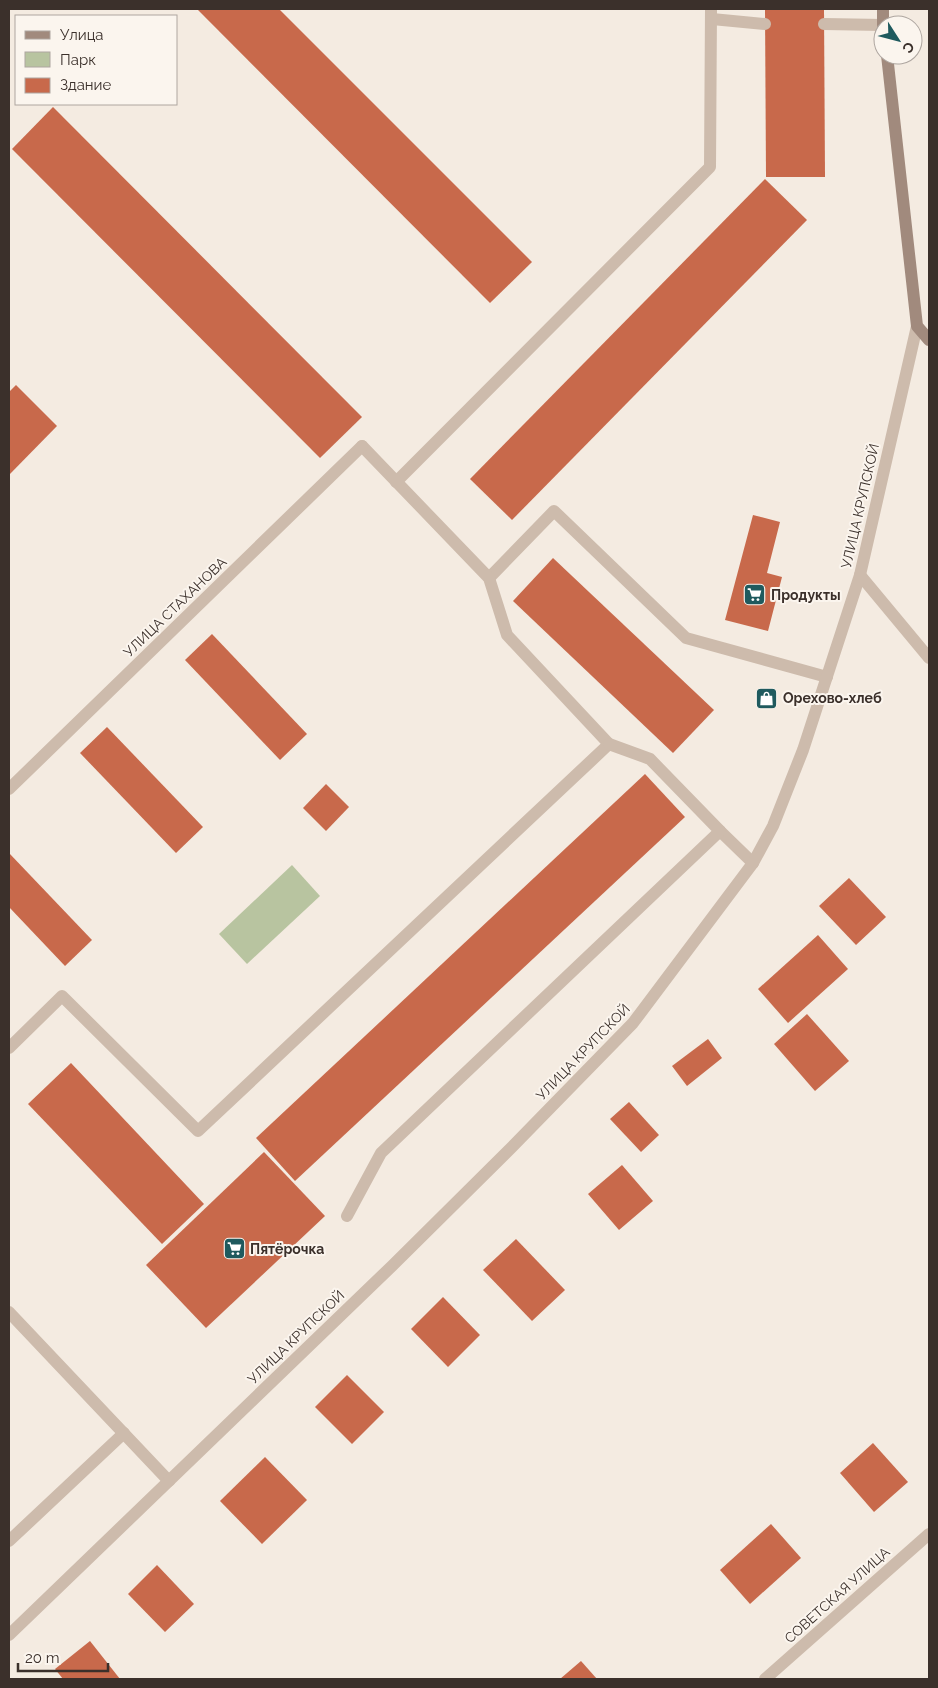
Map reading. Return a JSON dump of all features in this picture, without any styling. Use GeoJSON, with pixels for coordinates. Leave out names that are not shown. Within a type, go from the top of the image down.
{"type":"FeatureCollection","features":[{"type":"Feature","properties":{"kind":"main road"},"geometry":{"type":"LineString","coordinates":[[888,65],[917,326],[929,340]]}},
{"type":"Feature","properties":{"kind":"street"},"geometry":{"type":"LineString","coordinates":[[753,863],[650,759],[609,744],[507,635],[489,578],[396,482],[710,167],[712,14],[765,24]]}},
{"type":"Feature","properties":{"kind":"street"},"geometry":{"type":"LineString","coordinates":[[824,24],[873,25]]}},
{"type":"Feature","properties":{"kind":"street","name":"УЛИЦА КРУПСКОЙ"},"geometry":{"type":"LineString","coordinates":[[9,1635],[512,1146],[633,1023],[753,863],[773,826],[803,750],[860,575],[917,326]]}},
{"type":"Feature","properties":{"kind":"street","name":"УЛИЦА СТАХАНОВА"},"geometry":{"type":"LineString","coordinates":[[9,788],[362,446],[396,482]]}},
{"type":"Feature","properties":{"kind":"street"},"geometry":{"type":"LineString","coordinates":[[489,578],[554,511],[686,638],[827,677]]}},
{"type":"Feature","properties":{"kind":"street"},"geometry":{"type":"LineString","coordinates":[[860,575],[929,658]]}},
{"type":"Feature","properties":{"kind":"street"},"geometry":{"type":"LineString","coordinates":[[9,1048],[62,996],[198,1131],[609,744]]}},
{"type":"Feature","properties":{"kind":"street"},"geometry":{"type":"LineString","coordinates":[[347,1216],[382,1153],[720,831]]}},
{"type":"Feature","properties":{"kind":"street"},"geometry":{"type":"LineString","coordinates":[[9,1312],[169,1481]]}},
{"type":"Feature","properties":{"kind":"street"},"geometry":{"type":"LineString","coordinates":[[9,1541],[124,1433]]}},
{"type":"Feature","properties":{"kind":"street","name":"СОВЕТСКАЯ УЛИЦА"},"geometry":{"type":"LineString","coordinates":[[765,1679],[929,1534]]}},
{"type":"Feature","properties":{"kind":"green space"},"geometry":{"type":"Polygon","coordinates":[[[292,865],[320,896],[247,964],[219,934],[292,865]]]}},
{"type":"Feature","properties":{"kind":"building"},"geometry":{"type":"Polygon","coordinates":[[[197,9],[279,9],[532,262],[490,303],[197,9]]]}},
{"type":"Feature","properties":{"kind":"building"},"geometry":{"type":"Polygon","coordinates":[[[765,9],[824,9],[825,177],[766,177],[765,9]]]}},
{"type":"Feature","properties":{"kind":"building"},"geometry":{"type":"Polygon","coordinates":[[[53,107],[362,417],[320,458],[12,149],[53,107]]]}},
{"type":"Feature","properties":{"kind":"building"},"geometry":{"type":"Polygon","coordinates":[[[765,179],[807,220],[512,520],[470,479],[765,179]]]}},
{"type":"Feature","properties":{"kind":"building"},"geometry":{"type":"Polygon","coordinates":[[[16,385],[57,426],[9,475],[9,392],[16,385]]]}},
{"type":"Feature","properties":{"kind":"building"},"geometry":{"type":"Polygon","coordinates":[[[753,515],[780,522],[767,573],[782,577],[768,631],[725,620],[753,515]]]}},
{"type":"Feature","properties":{"kind":"building"},"geometry":{"type":"Polygon","coordinates":[[[553,558],[714,710],[673,753],[513,601],[553,558]]]}},
{"type":"Feature","properties":{"kind":"building"},"geometry":{"type":"Polygon","coordinates":[[[212,634],[307,734],[280,760],[185,660],[212,634]]]}},
{"type":"Feature","properties":{"kind":"building"},"geometry":{"type":"Polygon","coordinates":[[[107,727],[203,827],[176,853],[80,753],[107,727]]]}},
{"type":"Feature","properties":{"kind":"building"},"geometry":{"type":"Polygon","coordinates":[[[645,774],[685,817],[295,1181],[256,1138],[645,774]]]}},
{"type":"Feature","properties":{"kind":"building"},"geometry":{"type":"Polygon","coordinates":[[[326,784],[349,807],[326,831],[303,808],[326,784]]]}},
{"type":"Feature","properties":{"kind":"building"},"geometry":{"type":"Polygon","coordinates":[[[9,853],[92,940],[65,966],[9,907],[9,853]]]}},
{"type":"Feature","properties":{"kind":"building"},"geometry":{"type":"Polygon","coordinates":[[[849,878],[886,917],[856,945],[819,906],[849,878]]]}},
{"type":"Feature","properties":{"kind":"building"},"geometry":{"type":"Polygon","coordinates":[[[818,935],[848,969],[788,1023],[758,989],[818,935]]]}},
{"type":"Feature","properties":{"kind":"building"},"geometry":{"type":"Polygon","coordinates":[[[807,1014],[849,1061],[815,1091],[774,1044],[807,1014]]]}},
{"type":"Feature","properties":{"kind":"building"},"geometry":{"type":"Polygon","coordinates":[[[708,1039],[722,1058],[687,1086],[672,1066],[708,1039]]]}},
{"type":"Feature","properties":{"kind":"building"},"geometry":{"type":"Polygon","coordinates":[[[71,1063],[204,1204],[162,1244],[28,1104],[71,1063]]]}},
{"type":"Feature","properties":{"kind":"building"},"geometry":{"type":"Polygon","coordinates":[[[629,1102],[659,1135],[641,1152],[610,1119],[629,1102]]]}},
{"type":"Feature","properties":{"kind":"building"},"geometry":{"type":"Polygon","coordinates":[[[264,1152],[325,1216],[206,1328],[146,1265],[264,1152]]]}},
{"type":"Feature","properties":{"kind":"building"},"geometry":{"type":"Polygon","coordinates":[[[622,1165],[653,1201],[619,1230],[588,1194],[622,1165]]]}},
{"type":"Feature","properties":{"kind":"building"},"geometry":{"type":"Polygon","coordinates":[[[516,1239],[565,1290],[532,1321],[483,1270],[516,1239]]]}},
{"type":"Feature","properties":{"kind":"building"},"geometry":{"type":"Polygon","coordinates":[[[443,1297],[480,1335],[448,1367],[411,1329],[443,1297]]]}},
{"type":"Feature","properties":{"kind":"building"},"geometry":{"type":"Polygon","coordinates":[[[347,1375],[384,1412],[352,1444],[315,1407],[347,1375]]]}},
{"type":"Feature","properties":{"kind":"building"},"geometry":{"type":"Polygon","coordinates":[[[873,1443],[908,1482],[874,1512],[840,1473],[873,1443]]]}},
{"type":"Feature","properties":{"kind":"building"},"geometry":{"type":"Polygon","coordinates":[[[265,1457],[307,1500],[262,1544],[220,1501],[265,1457]]]}},
{"type":"Feature","properties":{"kind":"building"},"geometry":{"type":"Polygon","coordinates":[[[771,1524],[801,1558],[750,1604],[720,1570],[771,1524]]]}},
{"type":"Feature","properties":{"kind":"building"},"geometry":{"type":"Polygon","coordinates":[[[157,1565],[194,1604],[165,1632],[128,1594],[157,1565]]]}},
{"type":"Feature","properties":{"kind":"building"},"geometry":{"type":"Polygon","coordinates":[[[90,1641],[120,1679],[63,1679],[55,1669],[90,1641]]]}},
{"type":"Feature","properties":{"kind":"building"},"geometry":{"type":"Polygon","coordinates":[[[581,1661],[597,1679],[560,1679],[581,1661]]]}},
{"type":"Feature","properties":{"kind":"place","name":"Продукты"},"geometry":{"type":"Point","coordinates":[755,595]}},
{"type":"Feature","properties":{"kind":"place","name":"Орехово-хлеб"},"geometry":{"type":"Point","coordinates":[767,698]}},
{"type":"Feature","properties":{"kind":"place","name":"Пятёрочка"},"geometry":{"type":"Point","coordinates":[234,1249]}}]}
